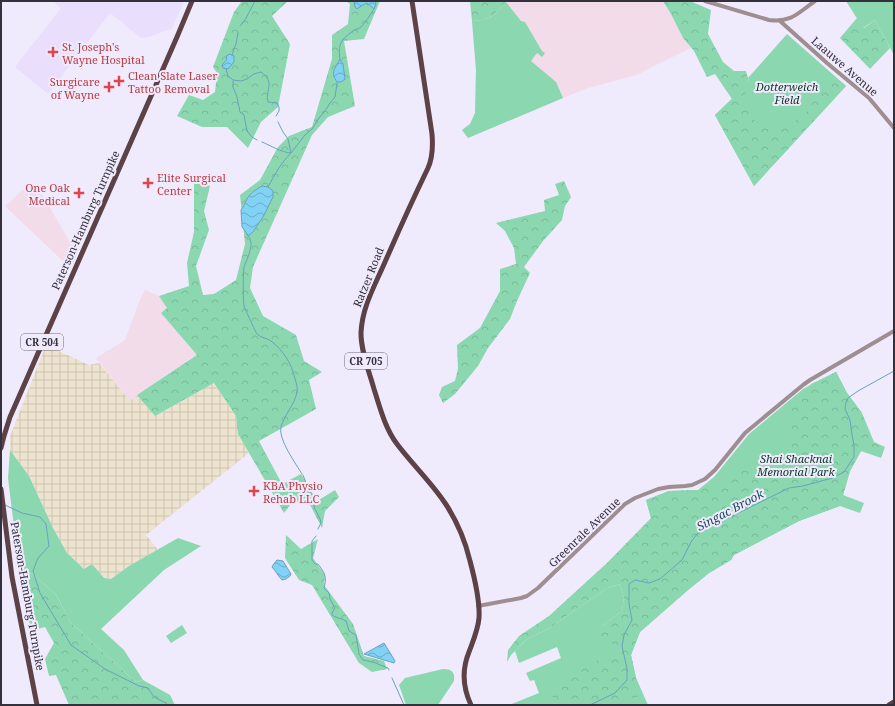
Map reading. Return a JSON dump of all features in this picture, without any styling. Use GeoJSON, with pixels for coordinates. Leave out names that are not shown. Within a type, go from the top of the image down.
{"type":"FeatureCollection","features":[{"type":"Feature","properties":{"kind":"main road","name":"Paterson-Hamburg Turnpike"},"geometry":{"type":"LineString","coordinates":[[1,448],[10,417],[192,1]]}},
{"type":"Feature","properties":{"kind":"main road","name":"Ratzer Road"},"geometry":{"type":"LineString","coordinates":[[412,1],[431,127],[432,154],[428,168],[371,291],[363,316],[361,333],[362,345],[381,412],[388,429],[400,448],[445,502],[464,539],[470,562],[479,613],[477,630],[468,652],[465,666],[464,679],[471,705]]}},
{"type":"Feature","properties":{"kind":"main road","name":"Paterson-Hamburg Turnpike"},"geometry":{"type":"LineString","coordinates":[[1,489],[12,577],[36,705]]}},
{"type":"Feature","properties":{"kind":"main road"},"geometry":{"type":"LineString","coordinates":[[889,705],[894,702]]}},
{"type":"Feature","properties":{"kind":"street"},"geometry":{"type":"LineString","coordinates":[[705,1],[769,20],[780,21],[791,18],[815,1]]}},
{"type":"Feature","properties":{"kind":"street","name":"Laauwe Avenue"},"geometry":{"type":"LineString","coordinates":[[780,21],[869,98],[894,128]]}},
{"type":"Feature","properties":{"kind":"street","name":"Greenrale Avenue"},"geometry":{"type":"LineString","coordinates":[[478,606],[527,596],[538,588],[625,504],[635,498],[663,488],[692,485],[705,479],[715,470],[745,433],[806,383],[894,331]]}},
{"type":"Feature","properties":{"kind":"shaded area","name":"St. Joseph's Wayne Hospital"},"geometry":{"type":"Polygon","coordinates":[[[53,1],[184,1],[172,29],[149,37],[141,38],[110,13],[48,94],[15,67],[61,8],[53,1]]]}},
{"type":"Feature","properties":{"kind":"shaded area"},"geometry":{"type":"Polygon","coordinates":[[[507,1],[663,1],[683,38],[691,48],[637,75],[588,88],[468,138],[462,130],[470,124],[475,113],[476,70],[472,21],[484,20],[492,16],[507,1]]]}},
{"type":"Feature","properties":{"kind":"shaded area"},"geometry":{"type":"Polygon","coordinates":[[[31,183],[43,196],[77,254],[73,263],[70,265],[66,264],[5,206],[31,183]]]}},
{"type":"Feature","properties":{"kind":"shaded area"},"geometry":{"type":"Polygon","coordinates":[[[145,290],[159,296],[167,308],[161,313],[197,355],[130,401],[96,358],[125,340],[145,290]]]}},
{"type":"Feature","properties":{"kind":"shaded area"},"geometry":{"type":"Polygon","coordinates":[[[46,345],[89,365],[99,363],[130,401],[137,395],[155,416],[214,383],[236,416],[238,434],[249,453],[146,535],[158,550],[129,566],[111,579],[104,578],[92,564],[84,569],[67,553],[53,528],[29,476],[10,450],[10,436],[46,345]]]}},
{"type":"Feature","properties":{"kind":"green space"},"geometry":{"type":"Polygon","coordinates":[[[242,1],[288,1],[272,16],[290,44],[278,107],[261,122],[248,148],[227,127],[202,127],[177,116],[189,95],[203,100],[215,92],[217,73],[213,67],[234,12],[242,1]]]}},
{"type":"Feature","properties":{"kind":"green space"},"geometry":{"type":"Polygon","coordinates":[[[346,1],[380,1],[364,39],[344,41],[355,106],[328,117],[312,135],[253,267],[250,288],[263,316],[296,335],[304,361],[322,372],[309,380],[316,409],[259,441],[282,484],[301,474],[317,501],[335,490],[339,497],[325,511],[322,528],[308,501],[291,504],[284,513],[238,434],[236,416],[214,383],[155,416],[137,395],[197,355],[161,313],[167,308],[159,296],[189,286],[187,263],[194,232],[194,181],[210,186],[204,211],[209,230],[196,266],[203,295],[214,294],[236,280],[245,244],[240,195],[260,180],[278,147],[289,136],[312,127],[332,59],[332,35],[348,24],[350,4],[346,1]]]}},
{"type":"Feature","properties":{"kind":"green space"},"geometry":{"type":"Polygon","coordinates":[[[470,1],[507,1],[489,18],[472,21],[470,1]]]}},
{"type":"Feature","properties":{"kind":"green space"},"geometry":{"type":"Polygon","coordinates":[[[663,1],[690,1],[711,10],[708,34],[723,62],[734,71],[746,71],[749,82],[745,95],[745,103],[753,119],[762,126],[772,129],[788,125],[804,116],[813,102],[816,86],[833,75],[846,86],[754,186],[715,115],[732,99],[715,74],[707,77],[694,51],[683,38],[663,1]]]}},
{"type":"Feature","properties":{"kind":"green space"},"geometry":{"type":"Polygon","coordinates":[[[846,1],[894,1],[894,55],[875,20],[863,28],[846,1]]]}},
{"type":"Feature","properties":{"kind":"green space"},"geometry":{"type":"Polygon","coordinates":[[[506,2],[521,21],[525,22],[542,51],[545,53],[542,57],[537,53],[531,61],[556,82],[563,98],[468,138],[462,130],[470,124],[475,113],[476,70],[472,21],[484,20],[492,16],[506,2]]]}},
{"type":"Feature","properties":{"kind":"green space"},"geometry":{"type":"Polygon","coordinates":[[[857,18],[864,28],[875,20],[890,48],[870,69],[840,38],[857,18]]]}},
{"type":"Feature","properties":{"kind":"green space","name":"Dotterweich Field"},"geometry":{"type":"Polygon","coordinates":[[[787,34],[846,86],[754,186],[715,115],[749,82],[748,78],[787,34]]]}},
{"type":"Feature","properties":{"kind":"green space"},"geometry":{"type":"Polygon","coordinates":[[[564,181],[571,197],[565,206],[562,220],[543,241],[524,267],[530,273],[510,319],[488,348],[478,366],[455,394],[443,403],[439,395],[442,387],[455,381],[458,369],[457,345],[480,328],[500,291],[500,269],[516,264],[514,248],[505,231],[496,223],[545,211],[544,200],[559,195],[555,184],[564,181]]]}},
{"type":"Feature","properties":{"kind":"green space","name":"Shai Shacknai Memorial Park"},"geometry":{"type":"Polygon","coordinates":[[[836,372],[847,393],[862,413],[861,451],[850,471],[843,495],[864,503],[860,513],[840,506],[799,521],[734,555],[731,560],[709,573],[688,590],[640,632],[631,655],[636,678],[648,705],[509,705],[539,693],[534,680],[530,681],[526,673],[561,658],[557,647],[519,663],[515,651],[527,639],[548,629],[607,588],[620,584],[624,598],[622,611],[602,626],[617,644],[651,518],[646,500],[669,491],[698,490],[714,477],[749,434],[803,389],[836,372]]]}},
{"type":"Feature","properties":{"kind":"green space","name":"Shai Shacknai Memorial Park"},"geometry":{"type":"Polygon","coordinates":[[[836,372],[847,393],[862,413],[874,442],[885,447],[881,458],[861,451],[850,471],[840,506],[799,521],[734,555],[731,560],[709,573],[688,590],[640,632],[631,655],[636,678],[643,695],[607,705],[545,705],[554,700],[550,691],[569,682],[565,674],[615,653],[617,645],[602,641],[596,633],[602,626],[622,611],[624,598],[620,584],[607,588],[548,629],[527,639],[511,655],[507,662],[508,650],[519,636],[549,616],[607,563],[651,518],[646,500],[669,491],[698,490],[727,482],[739,471],[783,466],[791,454],[789,411],[811,384],[836,372]]]}},
{"type":"Feature","properties":{"kind":"green space"},"geometry":{"type":"Polygon","coordinates":[[[10,450],[29,476],[53,528],[67,553],[84,569],[92,564],[104,578],[111,579],[129,566],[178,538],[201,546],[164,570],[101,629],[124,650],[143,680],[136,682],[70,622],[57,596],[32,573],[20,576],[8,478],[10,450]]]}},
{"type":"Feature","properties":{"kind":"green space"},"geometry":{"type":"Polygon","coordinates":[[[286,535],[301,549],[318,539],[313,558],[325,575],[324,585],[353,624],[364,656],[384,661],[387,669],[372,672],[359,663],[312,585],[299,580],[285,558],[286,535]]]}},
{"type":"Feature","properties":{"kind":"green space"},"geometry":{"type":"Polygon","coordinates":[[[32,573],[57,596],[70,622],[136,682],[143,680],[170,695],[175,705],[69,705],[56,675],[49,676],[45,659],[54,643],[45,627],[31,631],[20,576],[32,573]]]}},
{"type":"Feature","properties":{"kind":"green space"},"geometry":{"type":"Polygon","coordinates":[[[182,625],[187,633],[171,643],[166,636],[182,625]]]}},
{"type":"Feature","properties":{"kind":"green space"},"geometry":{"type":"Polygon","coordinates":[[[443,669],[452,672],[454,675],[454,681],[438,705],[406,705],[399,685],[405,678],[443,669]]]}},
{"type":"Feature","properties":{"kind":"water"},"geometry":{"type":"Polygon","coordinates":[[[354,1],[375,1],[376,4],[374,9],[367,3],[357,9],[354,1]]]}},
{"type":"Feature","properties":{"kind":"water"},"geometry":{"type":"Polygon","coordinates":[[[230,54],[234,56],[234,62],[228,69],[223,68],[222,65],[227,59],[226,56],[230,54]]]}},
{"type":"Feature","properties":{"kind":"water"},"geometry":{"type":"Polygon","coordinates":[[[340,59],[343,64],[345,79],[341,82],[337,82],[334,73],[340,59]]]}},
{"type":"Feature","properties":{"kind":"water"},"geometry":{"type":"Polygon","coordinates":[[[262,186],[268,187],[273,191],[273,197],[263,217],[253,232],[248,236],[242,227],[241,210],[250,195],[262,186]]]}},
{"type":"Feature","properties":{"kind":"water"},"geometry":{"type":"Polygon","coordinates":[[[277,560],[283,561],[291,574],[286,579],[282,580],[272,567],[277,560]]]}},
{"type":"Feature","properties":{"kind":"water"},"geometry":{"type":"Polygon","coordinates":[[[384,643],[395,661],[394,663],[364,654],[384,643]]]}},
{"type":"Feature","properties":{"kind":"waterway"},"geometry":{"type":"LineString","coordinates":[[240,26],[245,20],[255,1]]}},
{"type":"Feature","properties":{"kind":"waterway"},"geometry":{"type":"LineString","coordinates":[[340,60],[339,50],[341,43],[345,37],[361,27],[374,9]]}},
{"type":"Feature","properties":{"kind":"waterway"},"geometry":{"type":"LineString","coordinates":[[232,55],[238,33]]}},
{"type":"Feature","properties":{"kind":"waterway"},"geometry":{"type":"LineString","coordinates":[[226,69],[228,76],[233,80],[241,81],[261,72],[269,83],[267,97],[268,102],[277,103],[279,107],[279,111],[276,116]]}},
{"type":"Feature","properties":{"kind":"waterway"},"geometry":{"type":"LineString","coordinates":[[233,81],[233,87],[240,112],[244,115],[247,131],[257,140]]}},
{"type":"Feature","properties":{"kind":"waterway"},"geometry":{"type":"LineString","coordinates":[[262,142],[291,153],[305,135],[312,129],[335,97],[337,83]]}},
{"type":"Feature","properties":{"kind":"waterway"},"geometry":{"type":"LineString","coordinates":[[268,187],[281,165],[291,153],[288,139],[278,122]]}},
{"type":"Feature","properties":{"kind":"waterway"},"geometry":{"type":"LineString","coordinates":[[248,235],[251,241],[251,246],[244,267],[244,306],[257,334],[271,341],[279,349],[294,373],[297,387],[296,396],[283,422],[281,432],[285,445],[302,474]]}},
{"type":"Feature","properties":{"kind":"waterway","name":"Singac Brook"},"geometry":{"type":"LineString","coordinates":[[590,705],[615,693],[627,680],[627,669],[622,646],[624,635],[632,620],[629,604],[629,584],[635,580],[649,583],[660,579],[682,560],[697,534],[708,528],[789,488],[803,486],[832,478],[844,472],[854,457],[854,445],[850,420],[845,409],[846,402],[848,398],[858,391],[894,371]]}},
{"type":"Feature","properties":{"kind":"waterway"},"geometry":{"type":"LineString","coordinates":[[303,475],[315,501],[314,507],[321,523],[318,529]]}},
{"type":"Feature","properties":{"kind":"waterway"},"geometry":{"type":"LineString","coordinates":[[5,505],[22,513],[40,517],[46,524],[49,546],[38,558],[33,571],[40,593],[71,645],[105,669],[139,686],[148,688],[154,697],[167,705]]}},
{"type":"Feature","properties":{"kind":"waterway"},"geometry":{"type":"LineString","coordinates":[[316,536],[312,541],[312,560],[315,564],[318,564],[325,575],[324,588],[329,593],[330,599],[335,608],[332,615],[346,621],[349,631],[356,635],[359,654],[363,660],[373,662],[388,668],[389,670]]}},
{"type":"Feature","properties":{"kind":"waterway"},"geometry":{"type":"LineString","coordinates":[[392,678],[404,705]]}},
{"type":"Feature","properties":{"kind":"place","name":"St. Joseph's Wayne Hospital"},"geometry":{"type":"Point","coordinates":[53,52]}},
{"type":"Feature","properties":{"kind":"place","name":"Clean Slate Laser Tattoo Removal"},"geometry":{"type":"Point","coordinates":[119,81]}},
{"type":"Feature","properties":{"kind":"place","name":"Surgicare of Wayne"},"geometry":{"type":"Point","coordinates":[109,87]}},
{"type":"Feature","properties":{"kind":"place","name":"Elite Surgical Center"},"geometry":{"type":"Point","coordinates":[148,183]}},
{"type":"Feature","properties":{"kind":"place","name":"One Oak Medical"},"geometry":{"type":"Point","coordinates":[79,193]}},
{"type":"Feature","properties":{"kind":"place","name":"KBA Physio Rehab LLC"},"geometry":{"type":"Point","coordinates":[254,491]}}]}
